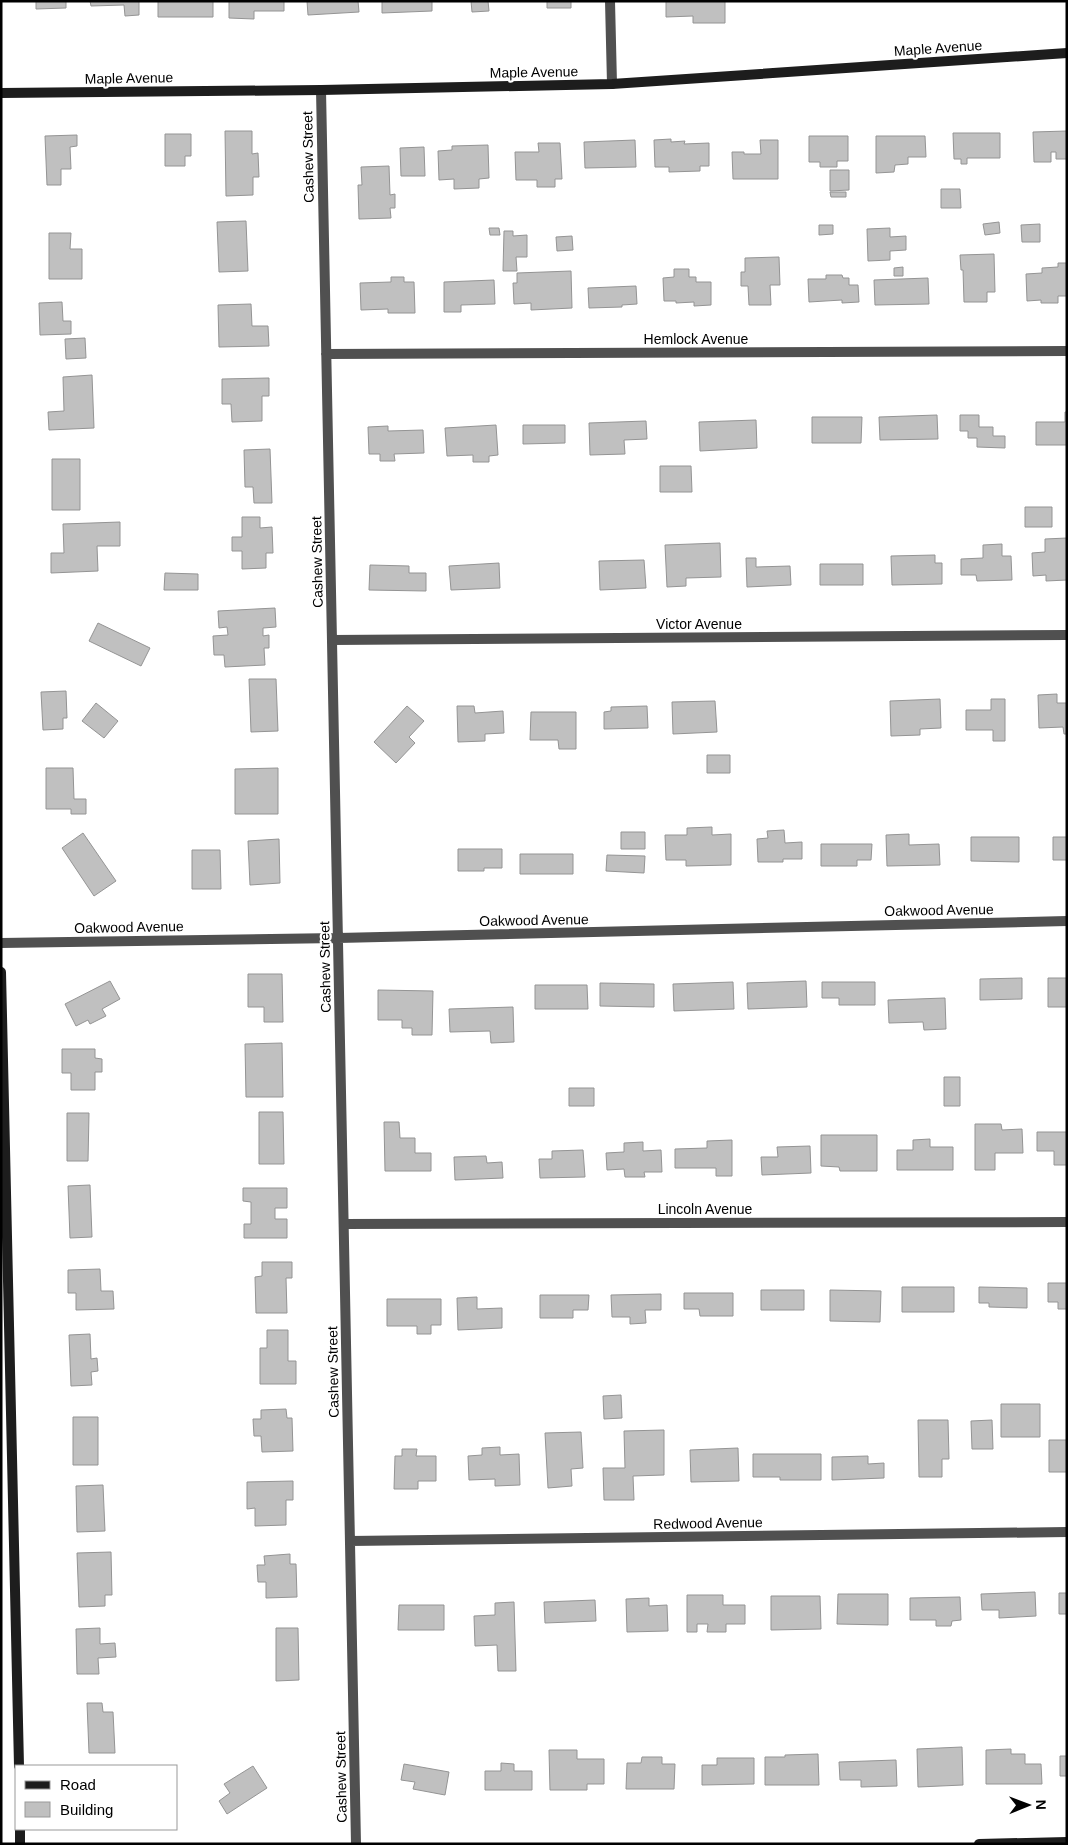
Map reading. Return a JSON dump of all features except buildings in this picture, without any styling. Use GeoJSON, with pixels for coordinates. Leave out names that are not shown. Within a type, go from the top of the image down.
{"type":"FeatureCollection","features":[{"type":"Feature","properties":{"kind":"street"},"geometry":{"type":"LineString","coordinates":[[610,1],[612,84]]}},
{"type":"Feature","properties":{"kind":"street","name":"Maple Avenue"},"geometry":{"type":"LineString","coordinates":[[1,93],[321,90],[612,84],[1067,53]]}},
{"type":"Feature","properties":{"kind":"street","name":"Cashew Street"},"geometry":{"type":"LineString","coordinates":[[321,90],[356,1844]]}},
{"type":"Feature","properties":{"kind":"street","name":"Hemlock Avenue"},"geometry":{"type":"LineString","coordinates":[[326,354],[1067,351]]}},
{"type":"Feature","properties":{"kind":"street","name":"Victor Avenue"},"geometry":{"type":"LineString","coordinates":[[332,640],[1067,635]]}},
{"type":"Feature","properties":{"kind":"street","name":"Oakwood Avenue"},"geometry":{"type":"LineString","coordinates":[[1,943],[338,938],[1067,921]]}},
{"type":"Feature","properties":{"kind":"street"},"geometry":{"type":"LineString","coordinates":[[1,972],[19,1765]]}},
{"type":"Feature","properties":{"kind":"street","name":"Lincoln Avenue"},"geometry":{"type":"LineString","coordinates":[[344,1224],[1067,1222]]}},
{"type":"Feature","properties":{"kind":"street","name":"Redwood Avenue"},"geometry":{"type":"LineString","coordinates":[[350,1541],[1067,1532]]}},
{"type":"Feature","properties":{"kind":"street"},"geometry":{"type":"LineString","coordinates":[[20,1830],[20,1844]]}},
{"type":"Feature","properties":{"kind":"street"},"geometry":{"type":"LineString","coordinates":[[979,1844],[1067,1842]]}}]}
